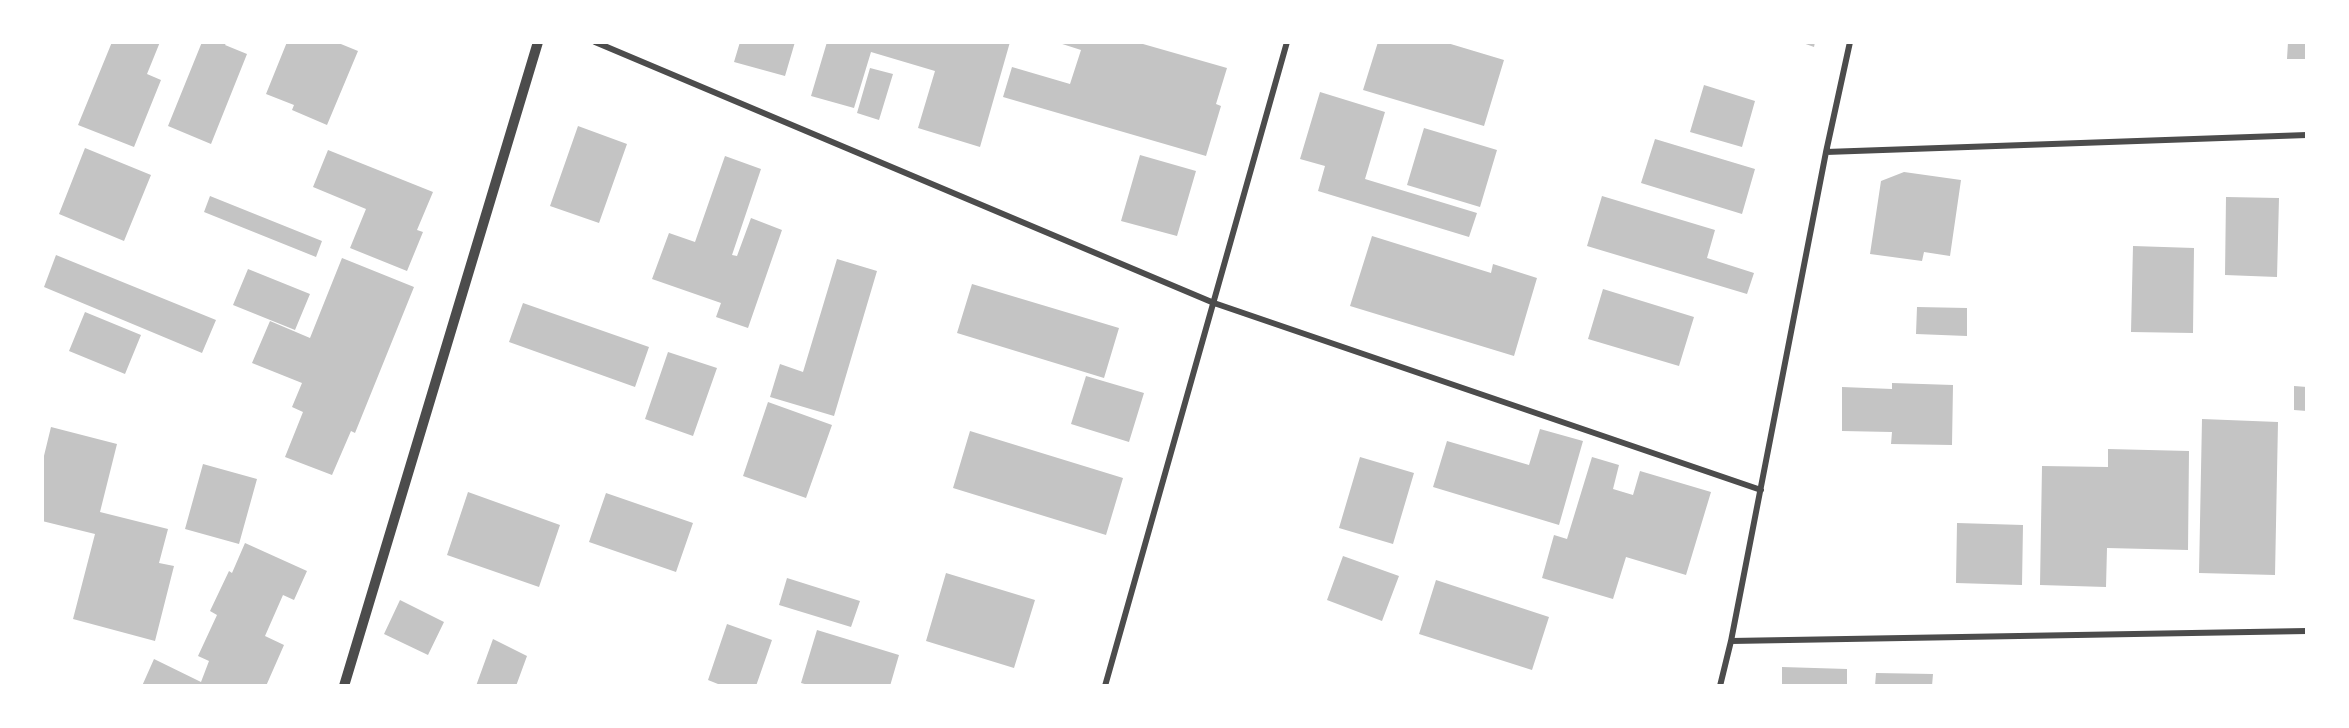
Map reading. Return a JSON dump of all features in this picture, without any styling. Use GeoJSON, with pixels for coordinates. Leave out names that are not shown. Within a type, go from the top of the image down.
{"type":"FeatureCollection","features":[{"type":"Feature","properties":{"kind":"street"},"geometry":{"type":"LineString","coordinates":[[344,686],[538,42]]}},
{"type":"Feature","properties":{"kind":"street"},"geometry":{"type":"LineString","coordinates":[[595,42],[1214,303],[1761,490]]}},
{"type":"Feature","properties":{"kind":"street"},"geometry":{"type":"LineString","coordinates":[[1106,686],[1287,42]]}},
{"type":"Feature","properties":{"kind":"street"},"geometry":{"type":"LineString","coordinates":[[1720,686],[1731,641],[1826,152],[1850,42]]}},
{"type":"Feature","properties":{"kind":"street"},"geometry":{"type":"LineString","coordinates":[[1826,152],[2307,135]]}},
{"type":"Feature","properties":{"kind":"street"},"geometry":{"type":"LineString","coordinates":[[1731,641],[2307,631]]}},
{"type":"Feature","properties":{"kind":"building"},"geometry":{"type":"Polygon","coordinates":[[[112,42],[160,42],[147,74],[161,80],[134,147],[78,125],[112,42]]]}},
{"type":"Feature","properties":{"kind":"building"},"geometry":{"type":"Polygon","coordinates":[[[202,42],[227,42],[225,45],[247,54],[211,144],[168,126],[202,42]]]}},
{"type":"Feature","properties":{"kind":"building"},"geometry":{"type":"Polygon","coordinates":[[[287,42],[336,42],[358,51],[327,125],[292,110],[294,105],[266,94],[287,42]]]}},
{"type":"Feature","properties":{"kind":"building"},"geometry":{"type":"Polygon","coordinates":[[[740,42],[795,42],[785,76],[734,62],[740,42]]]}},
{"type":"Feature","properties":{"kind":"building"},"geometry":{"type":"Polygon","coordinates":[[[827,42],[1010,42],[980,147],[918,128],[935,71],[871,52],[854,108],[811,96],[827,42]]]}},
{"type":"Feature","properties":{"kind":"building"},"geometry":{"type":"Polygon","coordinates":[[[1056,42],[1136,42],[1227,68],[1216,104],[1221,106],[1206,156],[1003,97],[1012,67],[1070,84],[1081,50],[1056,42]]]}},
{"type":"Feature","properties":{"kind":"building"},"geometry":{"type":"Polygon","coordinates":[[[1378,42],[1444,42],[1504,60],[1484,126],[1363,90],[1378,42]]]}},
{"type":"Feature","properties":{"kind":"building"},"geometry":{"type":"Polygon","coordinates":[[[1800,42],[1815,42],[1814,47],[1800,42]]]}},
{"type":"Feature","properties":{"kind":"building"},"geometry":{"type":"Polygon","coordinates":[[[2288,42],[2307,42],[2307,59],[2287,59],[2288,42]]]}},
{"type":"Feature","properties":{"kind":"building"},"geometry":{"type":"Polygon","coordinates":[[[870,68],[893,74],[879,120],[857,113],[870,68]]]}},
{"type":"Feature","properties":{"kind":"building"},"geometry":{"type":"Polygon","coordinates":[[[1704,85],[1755,101],[1742,147],[1690,132],[1704,85]]]}},
{"type":"Feature","properties":{"kind":"building"},"geometry":{"type":"Polygon","coordinates":[[[1320,92],[1385,112],[1365,179],[1477,213],[1469,237],[1318,191],[1325,166],[1300,159],[1320,92]]]}},
{"type":"Feature","properties":{"kind":"building"},"geometry":{"type":"Polygon","coordinates":[[[578,126],[627,144],[599,223],[550,206],[578,126]]]}},
{"type":"Feature","properties":{"kind":"building"},"geometry":{"type":"Polygon","coordinates":[[[1424,128],[1497,150],[1480,207],[1407,185],[1424,128]]]}},
{"type":"Feature","properties":{"kind":"building"},"geometry":{"type":"Polygon","coordinates":[[[1655,139],[1755,169],[1742,214],[1641,183],[1655,139]]]}},
{"type":"Feature","properties":{"kind":"building"},"geometry":{"type":"Polygon","coordinates":[[[85,148],[151,175],[124,241],[59,214],[85,148]]]}},
{"type":"Feature","properties":{"kind":"building"},"geometry":{"type":"Polygon","coordinates":[[[328,150],[433,192],[417,230],[423,232],[407,271],[350,248],[366,209],[313,187],[328,150]]]}},
{"type":"Feature","properties":{"kind":"building"},"geometry":{"type":"Polygon","coordinates":[[[1140,155],[1196,171],[1177,236],[1121,221],[1140,155]]]}},
{"type":"Feature","properties":{"kind":"building"},"geometry":{"type":"Polygon","coordinates":[[[725,156],[761,169],[732,255],[737,256],[751,218],[782,230],[748,328],[716,317],[721,303],[652,279],[669,233],[695,242],[725,156]]]}},
{"type":"Feature","properties":{"kind":"building"},"geometry":{"type":"Polygon","coordinates":[[[1904,172],[1961,180],[1950,256],[1924,252],[1922,261],[1870,254],[1881,181],[1904,172]]]}},
{"type":"Feature","properties":{"kind":"building"},"geometry":{"type":"Polygon","coordinates":[[[210,196],[322,241],[316,257],[204,212],[210,196]]]}},
{"type":"Feature","properties":{"kind":"building"},"geometry":{"type":"Polygon","coordinates":[[[1602,196],[1715,230],[1707,258],[1754,273],[1747,294],[1587,246],[1602,196]]]}},
{"type":"Feature","properties":{"kind":"building"},"geometry":{"type":"Polygon","coordinates":[[[2226,197],[2279,198],[2277,277],[2225,275],[2226,197]]]}},
{"type":"Feature","properties":{"kind":"building"},"geometry":{"type":"Polygon","coordinates":[[[1372,236],[1491,273],[1493,264],[1537,278],[1514,356],[1350,306],[1372,236]]]}},
{"type":"Feature","properties":{"kind":"building"},"geometry":{"type":"Polygon","coordinates":[[[2133,246],[2194,248],[2193,333],[2131,332],[2133,246]]]}},
{"type":"Feature","properties":{"kind":"building"},"geometry":{"type":"Polygon","coordinates":[[[56,255],[216,320],[202,353],[44,287],[56,255]]]}},
{"type":"Feature","properties":{"kind":"building"},"geometry":{"type":"Polygon","coordinates":[[[342,258],[414,287],[355,433],[351,431],[332,475],[285,457],[303,412],[292,407],[302,383],[252,363],[270,321],[310,338],[342,258]]]}},
{"type":"Feature","properties":{"kind":"building"},"geometry":{"type":"Polygon","coordinates":[[[837,259],[877,271],[834,416],[770,397],[780,364],[803,372],[837,259]]]}},
{"type":"Feature","properties":{"kind":"building"},"geometry":{"type":"Polygon","coordinates":[[[248,269],[310,294],[295,330],[233,305],[248,269]]]}},
{"type":"Feature","properties":{"kind":"building"},"geometry":{"type":"Polygon","coordinates":[[[2305,277],[2307,278],[2307,296],[2305,296],[2305,277]]]}},
{"type":"Feature","properties":{"kind":"building"},"geometry":{"type":"Polygon","coordinates":[[[972,284],[1119,328],[1104,378],[957,333],[972,284]]]}},
{"type":"Feature","properties":{"kind":"building"},"geometry":{"type":"Polygon","coordinates":[[[1603,289],[1694,317],[1679,366],[1588,339],[1603,289]]]}},
{"type":"Feature","properties":{"kind":"building"},"geometry":{"type":"Polygon","coordinates":[[[523,303],[649,347],[635,387],[509,342],[523,303]]]}},
{"type":"Feature","properties":{"kind":"building"},"geometry":{"type":"Polygon","coordinates":[[[1917,307],[1967,308],[1967,336],[1916,334],[1917,307]]]}},
{"type":"Feature","properties":{"kind":"building"},"geometry":{"type":"Polygon","coordinates":[[[85,312],[141,335],[125,374],[69,351],[85,312]]]}},
{"type":"Feature","properties":{"kind":"building"},"geometry":{"type":"Polygon","coordinates":[[[668,352],[717,368],[693,436],[645,419],[668,352]]]}},
{"type":"Feature","properties":{"kind":"building"},"geometry":{"type":"Polygon","coordinates":[[[1086,376],[1144,393],[1129,442],[1071,424],[1086,376]]]}},
{"type":"Feature","properties":{"kind":"building"},"geometry":{"type":"Polygon","coordinates":[[[1892,383],[1953,385],[1952,445],[1891,444],[1892,432],[1842,431],[1842,387],[1892,389],[1892,383]]]}},
{"type":"Feature","properties":{"kind":"building"},"geometry":{"type":"Polygon","coordinates":[[[2294,386],[2307,387],[2307,411],[2294,410],[2294,386]]]}},
{"type":"Feature","properties":{"kind":"building"},"geometry":{"type":"Polygon","coordinates":[[[768,402],[832,425],[806,498],[743,476],[768,402]]]}},
{"type":"Feature","properties":{"kind":"building"},"geometry":{"type":"Polygon","coordinates":[[[2202,419],[2278,422],[2275,575],[2199,573],[2202,419]]]}},
{"type":"Feature","properties":{"kind":"building"},"geometry":{"type":"Polygon","coordinates":[[[51,427],[117,444],[100,512],[168,529],[159,563],[174,566],[155,641],[73,619],[95,534],[42,521],[42,464],[51,427]]]}},
{"type":"Feature","properties":{"kind":"building"},"geometry":{"type":"Polygon","coordinates":[[[1540,429],[1583,441],[1559,525],[1433,487],[1447,441],[1529,465],[1540,429]]]}},
{"type":"Feature","properties":{"kind":"building"},"geometry":{"type":"Polygon","coordinates":[[[970,431],[1123,478],[1106,535],[953,488],[970,431]]]}},
{"type":"Feature","properties":{"kind":"building"},"geometry":{"type":"Polygon","coordinates":[[[2108,449],[2189,451],[2188,550],[2107,548],[2106,587],[2040,585],[2042,466],[2108,467],[2108,449]]]}},
{"type":"Feature","properties":{"kind":"building"},"geometry":{"type":"Polygon","coordinates":[[[1360,457],[1414,473],[1393,544],[1339,528],[1360,457]]]}},
{"type":"Feature","properties":{"kind":"building"},"geometry":{"type":"Polygon","coordinates":[[[1592,457],[1619,465],[1613,489],[1633,495],[1640,471],[1711,492],[1686,575],[1626,557],[1613,599],[1542,578],[1554,535],[1567,539],[1592,457]]]}},
{"type":"Feature","properties":{"kind":"building"},"geometry":{"type":"Polygon","coordinates":[[[203,464],[257,479],[239,544],[185,529],[203,464]]]}},
{"type":"Feature","properties":{"kind":"building"},"geometry":{"type":"Polygon","coordinates":[[[468,492],[560,525],[539,587],[447,555],[468,492]]]}},
{"type":"Feature","properties":{"kind":"building"},"geometry":{"type":"Polygon","coordinates":[[[606,493],[693,523],[676,572],[589,542],[606,493]]]}},
{"type":"Feature","properties":{"kind":"building"},"geometry":{"type":"Polygon","coordinates":[[[1957,523],[2023,525],[2022,585],[1956,583],[1957,523]]]}},
{"type":"Feature","properties":{"kind":"building"},"geometry":{"type":"Polygon","coordinates":[[[245,543],[307,571],[294,600],[283,595],[265,636],[284,645],[266,686],[142,686],[154,659],[201,682],[209,661],[198,656],[217,615],[210,611],[229,571],[232,573],[245,543]]]}},
{"type":"Feature","properties":{"kind":"building"},"geometry":{"type":"Polygon","coordinates":[[[1343,556],[1399,576],[1382,621],[1327,600],[1343,556]]]}},
{"type":"Feature","properties":{"kind":"building"},"geometry":{"type":"Polygon","coordinates":[[[946,573],[1035,600],[1014,668],[926,641],[946,573]]]}},
{"type":"Feature","properties":{"kind":"building"},"geometry":{"type":"Polygon","coordinates":[[[787,578],[860,601],[851,627],[779,605],[787,578]]]}},
{"type":"Feature","properties":{"kind":"building"},"geometry":{"type":"Polygon","coordinates":[[[1436,580],[1549,617],[1532,670],[1419,634],[1436,580]]]}},
{"type":"Feature","properties":{"kind":"building"},"geometry":{"type":"Polygon","coordinates":[[[400,600],[444,622],[428,655],[384,634],[400,600]]]}},
{"type":"Feature","properties":{"kind":"building"},"geometry":{"type":"Polygon","coordinates":[[[727,624],[772,640],[756,686],[723,686],[708,680],[727,624]]]}},
{"type":"Feature","properties":{"kind":"building"},"geometry":{"type":"Polygon","coordinates":[[[817,630],[899,655],[890,686],[812,686],[801,683],[817,630]]]}},
{"type":"Feature","properties":{"kind":"building"},"geometry":{"type":"Polygon","coordinates":[[[493,639],[527,656],[516,686],[476,686],[493,639]]]}},
{"type":"Feature","properties":{"kind":"building"},"geometry":{"type":"Polygon","coordinates":[[[1782,667],[1847,669],[1847,686],[1782,686],[1782,667]]]}},
{"type":"Feature","properties":{"kind":"building"},"geometry":{"type":"Polygon","coordinates":[[[1876,673],[1933,674],[1932,686],[1875,686],[1876,673]]]}}]}
